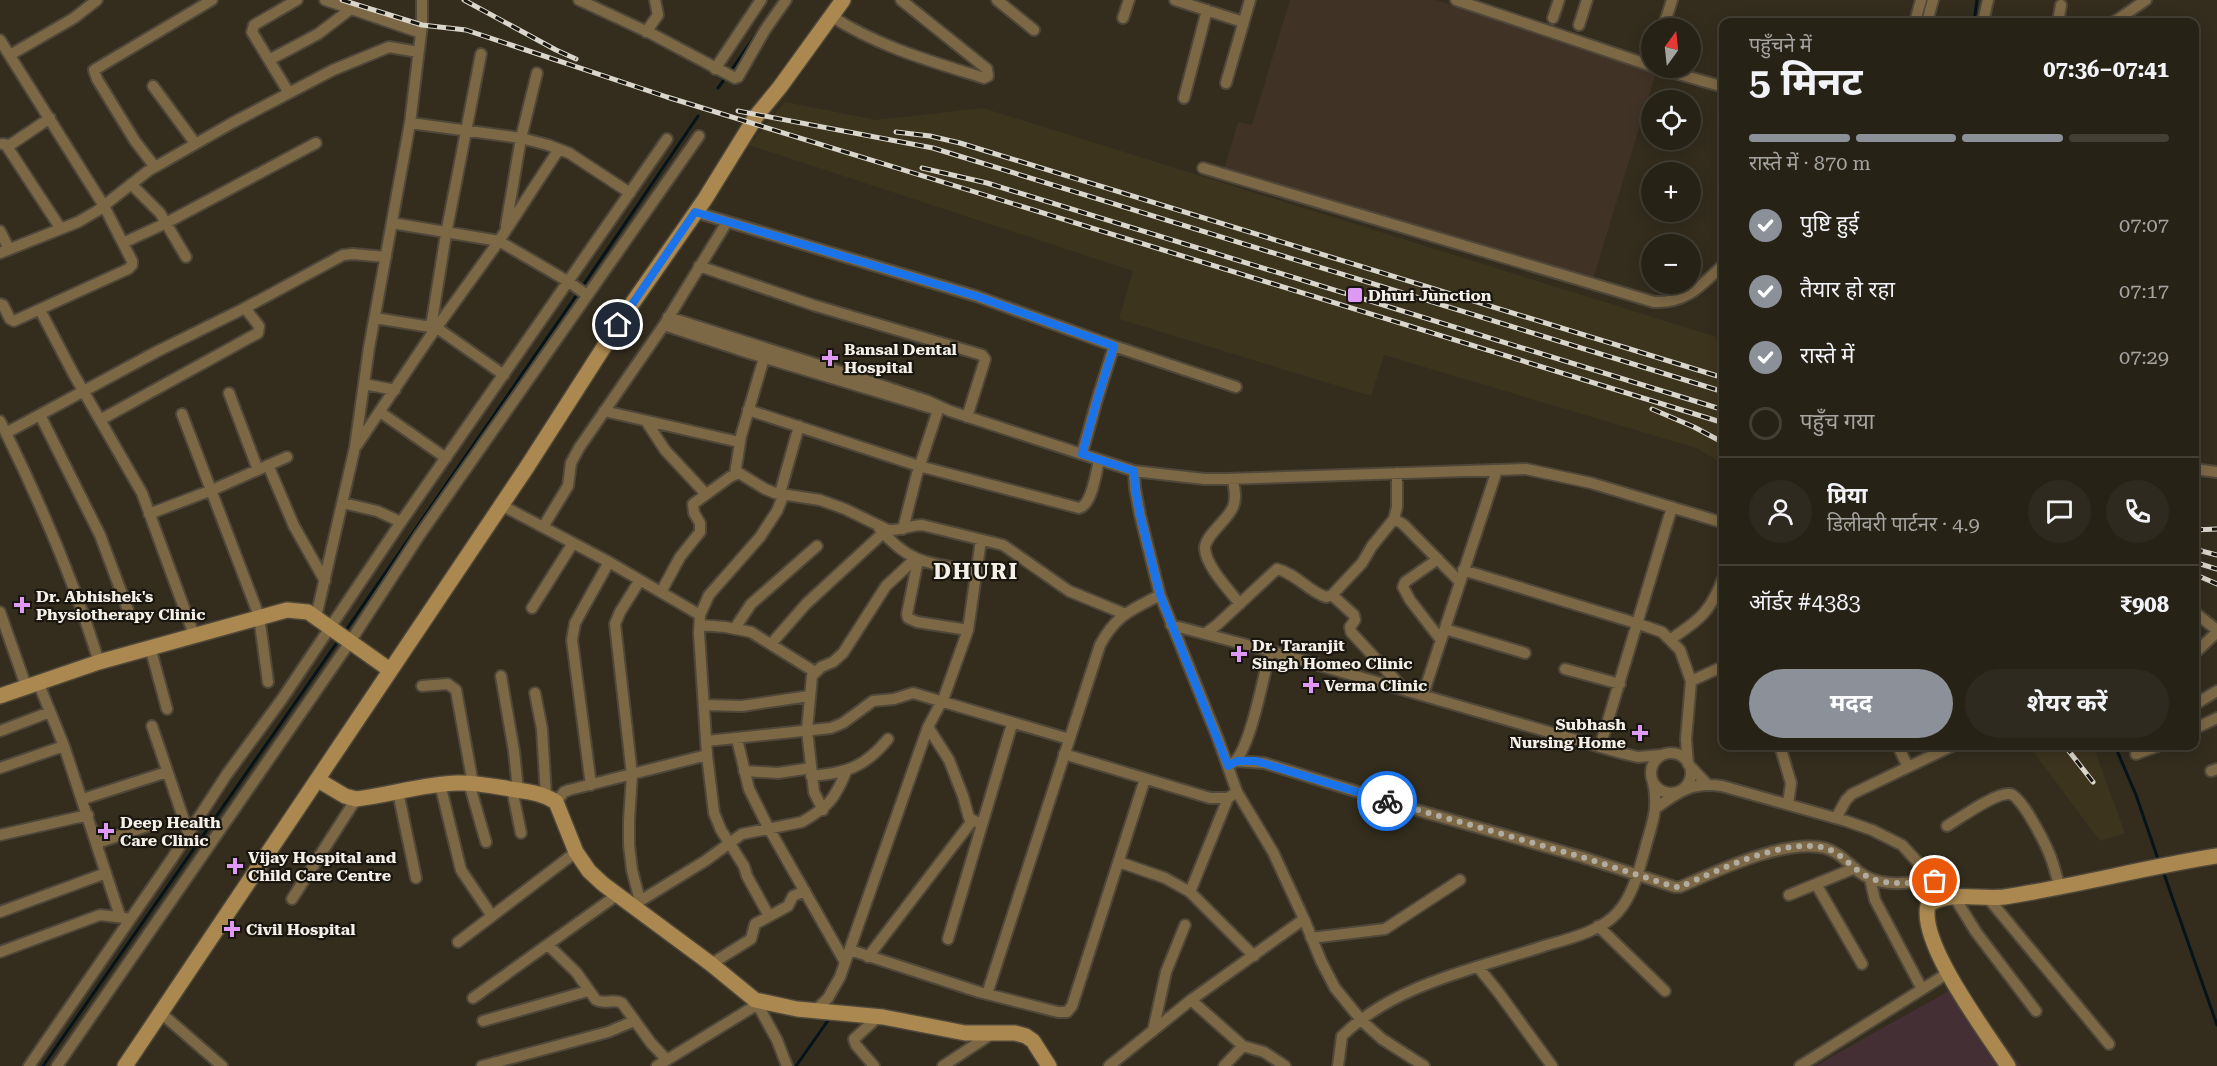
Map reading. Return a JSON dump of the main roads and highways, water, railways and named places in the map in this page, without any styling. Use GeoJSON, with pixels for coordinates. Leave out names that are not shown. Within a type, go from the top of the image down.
{"type":"FeatureCollection","features":[{"type":"Feature","properties":{"kind":"waterway"},"geometry":{"type":"LineString","coordinates":[[1975,18],[1977,0]]}},
{"type":"Feature","properties":{"kind":"waterway"},"geometry":{"type":"LineString","coordinates":[[730,72],[757,33]]}},
{"type":"Feature","properties":{"kind":"waterway"},"geometry":{"type":"LineString","coordinates":[[718,88],[726,77]]}},
{"type":"Feature","properties":{"kind":"waterway"},"geometry":{"type":"LineString","coordinates":[[582,287],[698,116]]}},
{"type":"Feature","properties":{"kind":"waterway"},"geometry":{"type":"LineString","coordinates":[[344,633],[578,293]]}},
{"type":"Feature","properties":{"kind":"waterway"},"geometry":{"type":"LineString","coordinates":[[43,1066],[338,641]]}},
{"type":"Feature","properties":{"kind":"waterway"},"geometry":{"type":"LineString","coordinates":[[2117,750],[2136,795],[2159,862]]}},
{"type":"Feature","properties":{"kind":"waterway"},"geometry":{"type":"LineString","coordinates":[[2163,871],[2217,1025]]}},
{"type":"Feature","properties":{"kind":"waterway"},"geometry":{"type":"LineString","coordinates":[[796,1066],[829,1019]]}},
{"type":"Feature","properties":{"kind":"railway"},"geometry":{"type":"LineString","coordinates":[[342,0],[422,25],[466,30],[667,97],[1719,421]]}},
{"type":"Feature","properties":{"kind":"railway"},"geometry":{"type":"LineString","coordinates":[[464,0],[576,59]]}},
{"type":"Feature","properties":{"kind":"railway"},"geometry":{"type":"LineString","coordinates":[[738,111],[933,148],[1719,390]]}},
{"type":"Feature","properties":{"kind":"railway"},"geometry":{"type":"LineString","coordinates":[[896,132],[930,136],[960,143],[1719,376]]}},
{"type":"Feature","properties":{"kind":"railway"},"geometry":{"type":"LineString","coordinates":[[922,168],[987,183],[1719,408]]}},
{"type":"Feature","properties":{"kind":"railway"},"geometry":{"type":"LineString","coordinates":[[1652,409],[1719,440]]}},
{"type":"Feature","properties":{"kind":"railway"},"geometry":{"type":"LineString","coordinates":[[2199,530],[2217,529]]}},
{"type":"Feature","properties":{"kind":"railway"},"geometry":{"type":"LineString","coordinates":[[2199,550],[2217,555]]}},
{"type":"Feature","properties":{"kind":"railway"},"geometry":{"type":"LineString","coordinates":[[2199,564],[2217,569]]}},
{"type":"Feature","properties":{"kind":"railway"},"geometry":{"type":"LineString","coordinates":[[2199,576],[2217,584]]}},
{"type":"Feature","properties":{"kind":"railway"},"geometry":{"type":"LineString","coordinates":[[2068,750],[2093,782]]}},
{"type":"Feature","properties":{"kind":"place","name":"Dhuri Junction"},"geometry":{"type":"Point","coordinates":[1355,295]}},
{"type":"Feature","properties":{"kind":"place","name":"Bansal Dental Hospital"},"geometry":{"type":"Point","coordinates":[830,358]}},
{"type":"Feature","properties":{"kind":"place","name":"Dr. Abhishek's Physiotherapy Clinic"},"geometry":{"type":"Point","coordinates":[22,605]}},
{"type":"Feature","properties":{"kind":"place","name":"Dr. Taranjit Singh Homeo Clinic"},"geometry":{"type":"Point","coordinates":[1239,654]}},
{"type":"Feature","properties":{"kind":"place","name":"Verma Clinic"},"geometry":{"type":"Point","coordinates":[1311,685]}},
{"type":"Feature","properties":{"kind":"place","name":"Subhash Nursing Home"},"geometry":{"type":"Point","coordinates":[1640,733]}},
{"type":"Feature","properties":{"kind":"place","name":"Deep Health Care Clinic"},"geometry":{"type":"Point","coordinates":[106,831]}},
{"type":"Feature","properties":{"kind":"place","name":"Vijay Hospital and Child Care Centre"},"geometry":{"type":"Point","coordinates":[235,866]}},
{"type":"Feature","properties":{"kind":"place","name":"Civil Hospital"},"geometry":{"type":"Point","coordinates":[232,929]}},
{"type":"Feature","properties":{"kind":"district","name":"DHURI"},"geometry":{"type":"Point","coordinates":[976,571]}}]}
